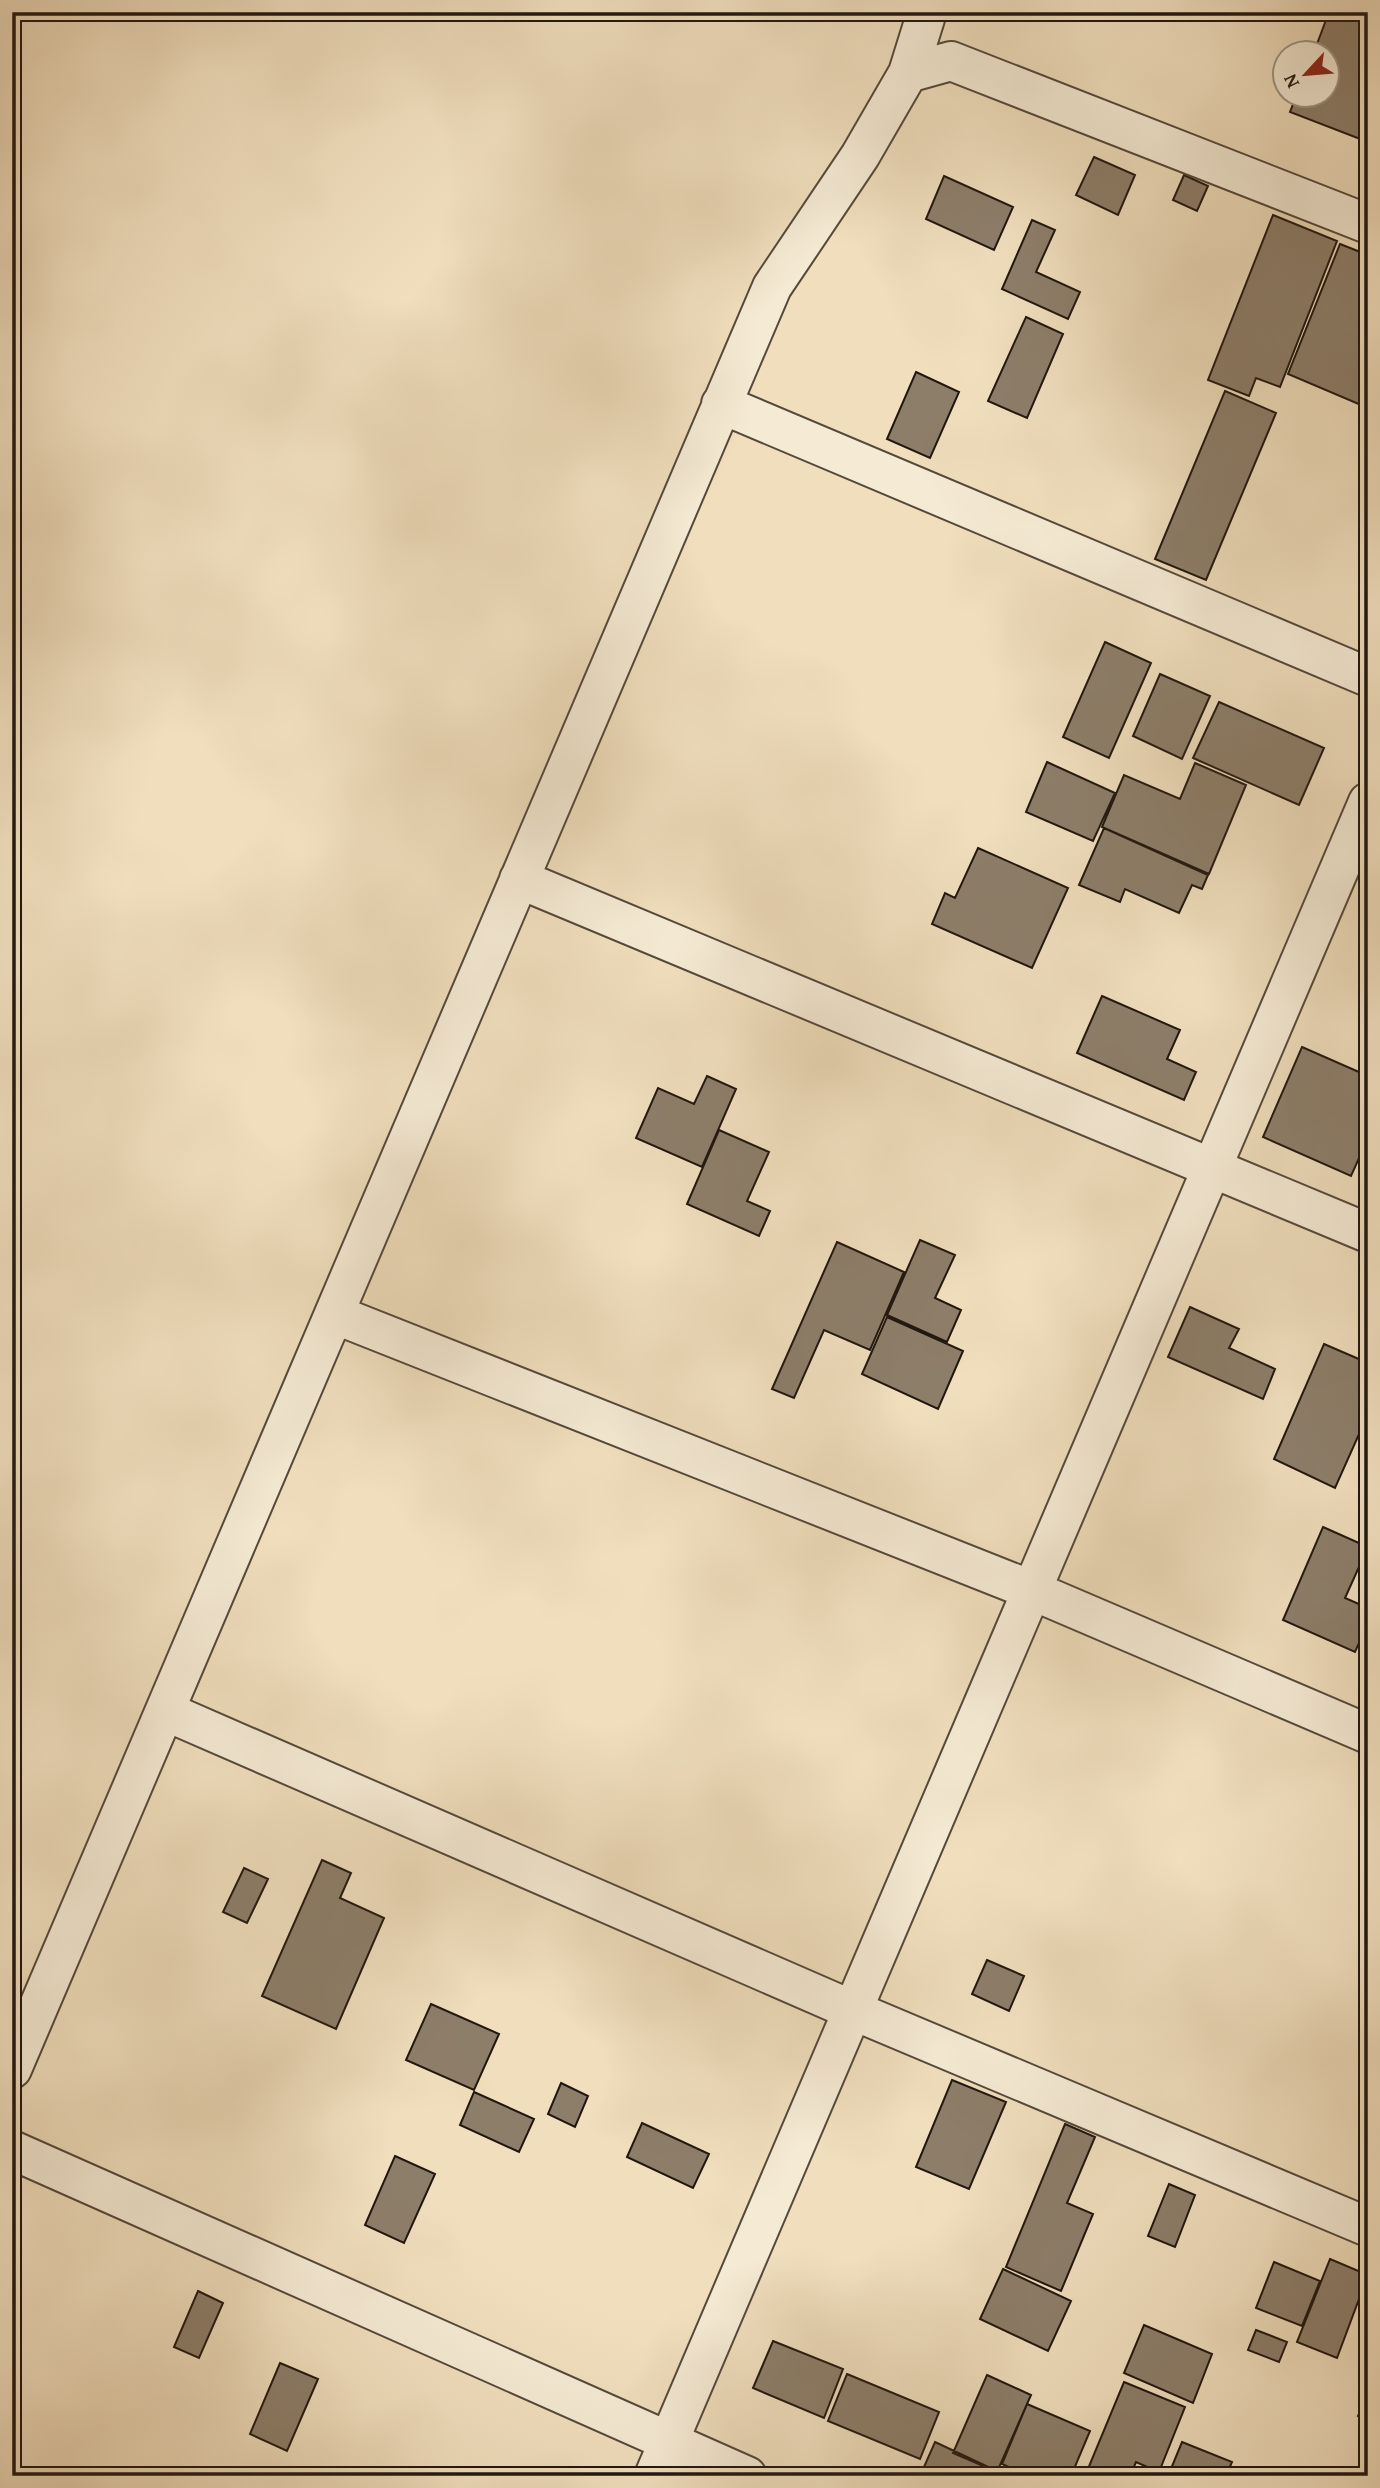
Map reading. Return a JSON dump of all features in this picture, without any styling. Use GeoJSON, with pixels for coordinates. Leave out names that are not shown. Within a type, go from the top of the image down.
{"type":"FeatureCollection","features":[{"type":"Feature","properties":{"kind":"street"},"geometry":{"type":"LineString","coordinates":[[12,2069],[772,287],[860,156],[908,73],[927,12]]}},
{"type":"Feature","properties":{"kind":"street"},"geometry":{"type":"LineString","coordinates":[[908,73],[951,61],[1368,224]]}},
{"type":"Feature","properties":{"kind":"street"},"geometry":{"type":"LineString","coordinates":[[722,404],[1368,677]]}},
{"type":"Feature","properties":{"kind":"street"},"geometry":{"type":"LineString","coordinates":[[661,2459],[1368,802]]}},
{"type":"Feature","properties":{"kind":"street"},"geometry":{"type":"LineString","coordinates":[[519,879],[1368,1233]]}},
{"type":"Feature","properties":{"kind":"street"},"geometry":{"type":"LineString","coordinates":[[334,1314],[1031,1590],[1368,1734]]}},
{"type":"Feature","properties":{"kind":"street"},"geometry":{"type":"LineString","coordinates":[[165,1711],[852,2010],[1368,2227]]}},
{"type":"Feature","properties":{"kind":"street"},"geometry":{"type":"LineString","coordinates":[[12,2150],[661,2459],[747,2476]]}},
{"type":"Feature","properties":{"kind":"building"},"geometry":{"type":"Polygon","coordinates":[[[1329,12],[1368,12],[1368,142],[1290,112],[1292,108],[1342,108],[1342,38],[1319,38],[1329,12]]]}},
{"type":"Feature","properties":{"kind":"building"},"geometry":{"type":"Polygon","coordinates":[[[1094,157],[1135,175],[1118,215],[1076,195],[1094,157]]]}},
{"type":"Feature","properties":{"kind":"building"},"geometry":{"type":"Polygon","coordinates":[[[1184,175],[1208,186],[1197,211],[1173,200],[1184,175]]]}},
{"type":"Feature","properties":{"kind":"building"},"geometry":{"type":"Polygon","coordinates":[[[944,176],[1013,207],[994,250],[926,219],[944,176]]]}},
{"type":"Feature","properties":{"kind":"building"},"geometry":{"type":"Polygon","coordinates":[[[1273,215],[1337,241],[1280,387],[1256,378],[1249,396],[1208,380],[1273,215]]]}},
{"type":"Feature","properties":{"kind":"building"},"geometry":{"type":"Polygon","coordinates":[[[1032,220],[1055,230],[1036,272],[1080,292],[1068,319],[1002,289],[1032,220]]]}},
{"type":"Feature","properties":{"kind":"building"},"geometry":{"type":"Polygon","coordinates":[[[1340,244],[1368,255],[1368,408],[1288,374],[1340,244]]]}},
{"type":"Feature","properties":{"kind":"building"},"geometry":{"type":"Polygon","coordinates":[[[1026,317],[1063,334],[1027,418],[988,401],[1026,317]]]}},
{"type":"Feature","properties":{"kind":"building"},"geometry":{"type":"Polygon","coordinates":[[[916,372],[959,392],[930,458],[887,439],[916,372]]]}},
{"type":"Feature","properties":{"kind":"building"},"geometry":{"type":"Polygon","coordinates":[[[1225,391],[1276,413],[1206,580],[1155,559],[1225,391]]]}},
{"type":"Feature","properties":{"kind":"building"},"geometry":{"type":"Polygon","coordinates":[[[1105,642],[1151,663],[1109,758],[1063,737],[1105,642]]]}},
{"type":"Feature","properties":{"kind":"building"},"geometry":{"type":"Polygon","coordinates":[[[1160,674],[1210,696],[1182,759],[1133,736],[1160,674]]]}},
{"type":"Feature","properties":{"kind":"building"},"geometry":{"type":"Polygon","coordinates":[[[1219,702],[1324,748],[1299,805],[1193,758],[1219,702]]]}},
{"type":"Feature","properties":{"kind":"building"},"geometry":{"type":"Polygon","coordinates":[[[1047,762],[1115,793],[1093,841],[1026,812],[1047,762]]]}},
{"type":"Feature","properties":{"kind":"building"},"geometry":{"type":"Polygon","coordinates":[[[1195,763],[1246,785],[1209,874],[1102,827],[1124,775],[1180,799],[1195,763]]]}},
{"type":"Feature","properties":{"kind":"building"},"geometry":{"type":"Polygon","coordinates":[[[1104,828],[1208,875],[1202,889],[1192,885],[1179,913],[1125,889],[1120,902],[1079,885],[1104,828]]]}},
{"type":"Feature","properties":{"kind":"building"},"geometry":{"type":"Polygon","coordinates":[[[978,848],[1068,888],[1032,968],[932,924],[945,893],[955,898],[978,848]]]}},
{"type":"Feature","properties":{"kind":"building"},"geometry":{"type":"Polygon","coordinates":[[[1102,996],[1180,1030],[1167,1059],[1196,1072],[1184,1100],[1077,1053],[1102,996]]]}},
{"type":"Feature","properties":{"kind":"building"},"geometry":{"type":"Polygon","coordinates":[[[1302,1047],[1368,1076],[1368,1138],[1351,1176],[1263,1137],[1302,1047]]]}},
{"type":"Feature","properties":{"kind":"building"},"geometry":{"type":"Polygon","coordinates":[[[707,1076],[736,1089],[702,1167],[636,1138],[658,1088],[694,1104],[707,1076]]]}},
{"type":"Feature","properties":{"kind":"building"},"geometry":{"type":"Polygon","coordinates":[[[719,1130],[769,1152],[747,1201],[770,1211],[759,1236],[687,1204],[719,1130]]]}},
{"type":"Feature","properties":{"kind":"building"},"geometry":{"type":"Polygon","coordinates":[[[920,1240],[955,1255],[935,1298],[961,1310],[947,1342],[887,1315],[920,1240]]]}},
{"type":"Feature","properties":{"kind":"building"},"geometry":{"type":"Polygon","coordinates":[[[837,1242],[904,1272],[870,1350],[824,1330],[794,1398],[772,1389],[837,1242]]]}},
{"type":"Feature","properties":{"kind":"building"},"geometry":{"type":"Polygon","coordinates":[[[1190,1307],[1239,1329],[1229,1348],[1275,1369],[1263,1399],[1168,1357],[1190,1307]]]}},
{"type":"Feature","properties":{"kind":"building"},"geometry":{"type":"Polygon","coordinates":[[[887,1317],[963,1351],[938,1409],[862,1374],[887,1317]]]}},
{"type":"Feature","properties":{"kind":"building"},"geometry":{"type":"Polygon","coordinates":[[[1324,1344],[1368,1363],[1368,1414],[1335,1488],[1274,1459],[1324,1344]]]}},
{"type":"Feature","properties":{"kind":"building"},"geometry":{"type":"Polygon","coordinates":[[[1323,1527],[1368,1547],[1345,1598],[1368,1608],[1368,1623],[1355,1652],[1283,1620],[1323,1527]]]}},
{"type":"Feature","properties":{"kind":"building"},"geometry":{"type":"Polygon","coordinates":[[[322,1860],[351,1873],[340,1898],[384,1918],[336,2029],[262,1996],[322,1860]]]}},
{"type":"Feature","properties":{"kind":"building"},"geometry":{"type":"Polygon","coordinates":[[[244,1868],[268,1879],[247,1923],[223,1912],[244,1868]]]}},
{"type":"Feature","properties":{"kind":"building"},"geometry":{"type":"Polygon","coordinates":[[[987,1960],[1024,1976],[1009,2011],[972,1994],[987,1960]]]}},
{"type":"Feature","properties":{"kind":"building"},"geometry":{"type":"Polygon","coordinates":[[[431,2004],[499,2034],[474,2090],[406,2060],[431,2004]]]}},
{"type":"Feature","properties":{"kind":"building"},"geometry":{"type":"Polygon","coordinates":[[[952,2080],[1006,2102],[969,2189],[916,2167],[952,2080]]]}},
{"type":"Feature","properties":{"kind":"building"},"geometry":{"type":"Polygon","coordinates":[[[561,2083],[588,2096],[575,2127],[548,2114],[561,2083]]]}},
{"type":"Feature","properties":{"kind":"building"},"geometry":{"type":"Polygon","coordinates":[[[474,2092],[534,2119],[519,2152],[460,2125],[474,2092]]]}},
{"type":"Feature","properties":{"kind":"building"},"geometry":{"type":"Polygon","coordinates":[[[642,2123],[709,2154],[693,2188],[627,2157],[642,2123]]]}},
{"type":"Feature","properties":{"kind":"building"},"geometry":{"type":"Polygon","coordinates":[[[1065,2124],[1095,2137],[1067,2203],[1093,2214],[1061,2291],[1006,2267],[1065,2124]]]}},
{"type":"Feature","properties":{"kind":"building"},"geometry":{"type":"Polygon","coordinates":[[[395,2156],[435,2174],[404,2243],[365,2225],[395,2156]]]}},
{"type":"Feature","properties":{"kind":"building"},"geometry":{"type":"Polygon","coordinates":[[[1169,2184],[1195,2195],[1175,2247],[1148,2236],[1169,2184]]]}},
{"type":"Feature","properties":{"kind":"building"},"geometry":{"type":"Polygon","coordinates":[[[1330,2259],[1368,2275],[1337,2358],[1297,2342],[1330,2259]]]}},
{"type":"Feature","properties":{"kind":"building"},"geometry":{"type":"Polygon","coordinates":[[[1274,2262],[1320,2281],[1302,2326],[1256,2308],[1274,2262]]]}},
{"type":"Feature","properties":{"kind":"building"},"geometry":{"type":"Polygon","coordinates":[[[1003,2269],[1071,2301],[1048,2351],[980,2319],[1003,2269]]]}},
{"type":"Feature","properties":{"kind":"building"},"geometry":{"type":"Polygon","coordinates":[[[198,2291],[223,2303],[199,2358],[174,2347],[198,2291]]]}},
{"type":"Feature","properties":{"kind":"building"},"geometry":{"type":"Polygon","coordinates":[[[1144,2325],[1212,2354],[1193,2403],[1124,2373],[1144,2325]]]}},
{"type":"Feature","properties":{"kind":"building"},"geometry":{"type":"Polygon","coordinates":[[[1256,2330],[1287,2342],[1279,2362],[1248,2350],[1256,2330]]]}},
{"type":"Feature","properties":{"kind":"building"},"geometry":{"type":"Polygon","coordinates":[[[773,2341],[843,2369],[824,2418],[753,2388],[773,2341]]]}},
{"type":"Feature","properties":{"kind":"building"},"geometry":{"type":"Polygon","coordinates":[[[280,2363],[318,2379],[287,2451],[250,2434],[280,2363]]]}},
{"type":"Feature","properties":{"kind":"building"},"geometry":{"type":"Polygon","coordinates":[[[847,2374],[939,2412],[920,2459],[828,2421],[847,2374]]]}},
{"type":"Feature","properties":{"kind":"building"},"geometry":{"type":"Polygon","coordinates":[[[987,2375],[1031,2395],[997,2472],[953,2453],[987,2375]]]}},
{"type":"Feature","properties":{"kind":"building"},"geometry":{"type":"Polygon","coordinates":[[[1124,2382],[1185,2407],[1159,2472],[1136,2462],[1130,2476],[1085,2476],[1124,2382]]]}},
{"type":"Feature","properties":{"kind":"building"},"geometry":{"type":"Polygon","coordinates":[[[1368,2395],[1368,2421],[1358,2416],[1368,2395]]]}},
{"type":"Feature","properties":{"kind":"building"},"geometry":{"type":"Polygon","coordinates":[[[1027,2404],[1090,2431],[1071,2476],[1029,2476],[1002,2464],[1027,2404]]]}},
{"type":"Feature","properties":{"kind":"building"},"geometry":{"type":"Polygon","coordinates":[[[935,2442],[997,2471],[995,2476],[920,2476],[935,2442]]]}},
{"type":"Feature","properties":{"kind":"building"},"geometry":{"type":"Polygon","coordinates":[[[1182,2442],[1232,2462],[1226,2476],[1168,2476],[1182,2442]]]}}]}
